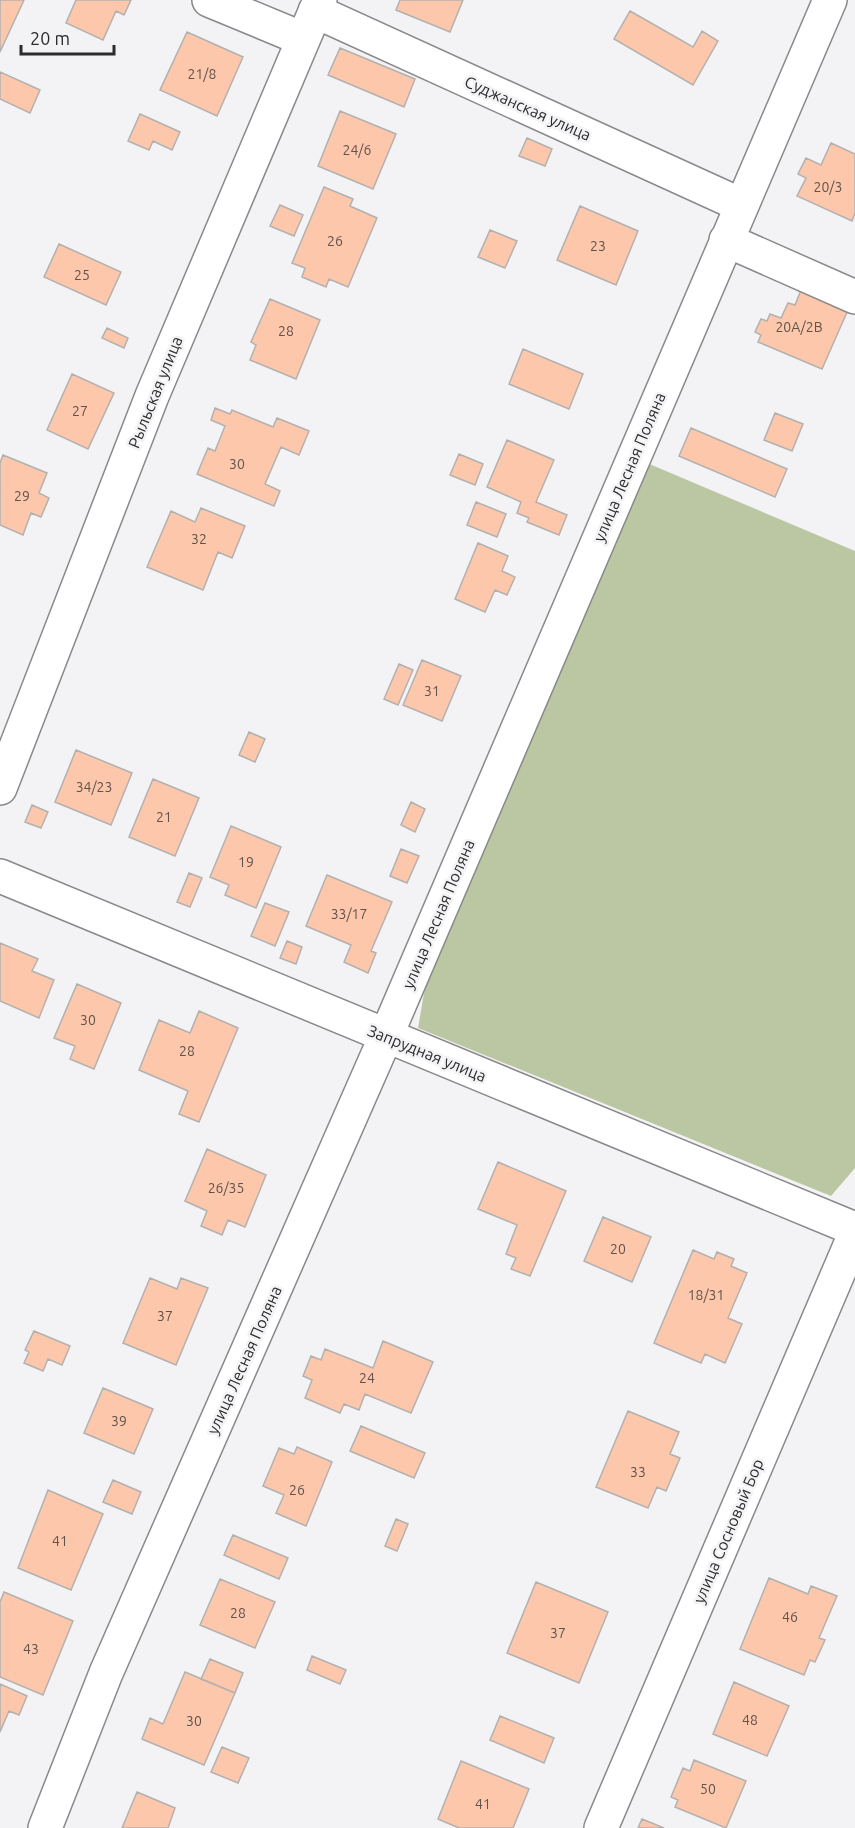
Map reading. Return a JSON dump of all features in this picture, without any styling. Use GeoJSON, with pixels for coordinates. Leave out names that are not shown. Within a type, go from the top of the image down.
{"type":"FeatureCollection","features":[{"type":"Feature","properties":{"kind":"street","name":"Суджанская улица"},"geometry":{"type":"LineString","coordinates":[[209,0],[313,17],[741,205]]}},
{"type":"Feature","properties":{"kind":"street","name":"улица Лесная Поляна"},"geometry":{"type":"LineString","coordinates":[[45,1828],[106,1672],[386,1036],[830,0]]}},
{"type":"Feature","properties":{"kind":"street","name":"Рыльская улица"},"geometry":{"type":"LineString","coordinates":[[0,788],[152,396],[313,17]]}},
{"type":"Feature","properties":{"kind":"street"},"geometry":{"type":"LineString","coordinates":[[726,240],[855,297]]}},
{"type":"Feature","properties":{"kind":"street","name":"Запрудная улица"},"geometry":{"type":"LineString","coordinates":[[0,876],[855,1229]]}},
{"type":"Feature","properties":{"kind":"street","name":"улица Сосновый Бор"},"geometry":{"type":"LineString","coordinates":[[601,1828],[855,1234]]}},
{"type":"Feature","properties":{"kind":"green space"},"geometry":{"type":"Polygon","coordinates":[[[647,463],[855,551],[855,1168],[831,1196],[418,1028],[430,958],[647,463]]]}},
{"type":"Feature","properties":{"kind":"building"},"geometry":{"type":"Polygon","coordinates":[[[0,0],[24,0],[0,52],[0,0]]]}},
{"type":"Feature","properties":{"kind":"building"},"geometry":{"type":"Polygon","coordinates":[[[76,0],[131,0],[124,15],[116,11],[103,40],[66,23],[76,0]]]}},
{"type":"Feature","properties":{"kind":"building"},"geometry":{"type":"Polygon","coordinates":[[[400,0],[463,0],[450,32],[396,10],[400,0]]]}},
{"type":"Feature","properties":{"kind":"building"},"geometry":{"type":"Polygon","coordinates":[[[630,11],[693,47],[702,31],[718,41],[693,85],[614,39],[630,11]]]}},
{"type":"Feature","properties":{"kind":"building"},"geometry":{"type":"Polygon","coordinates":[[[187,32],[243,57],[217,116],[160,90],[187,32]]]}},
{"type":"Feature","properties":{"kind":"building"},"geometry":{"type":"Polygon","coordinates":[[[340,48],[415,79],[404,107],[328,75],[340,48]]]}},
{"type":"Feature","properties":{"kind":"building"},"geometry":{"type":"Polygon","coordinates":[[[0,72],[40,90],[30,113],[0,99],[0,72]]]}},
{"type":"Feature","properties":{"kind":"building"},"geometry":{"type":"Polygon","coordinates":[[[340,111],[396,134],[373,189],[318,166],[340,111]]]}},
{"type":"Feature","properties":{"kind":"building"},"geometry":{"type":"Polygon","coordinates":[[[140,114],[180,132],[172,150],[153,141],[149,150],[128,141],[140,114]]]}},
{"type":"Feature","properties":{"kind":"building"},"geometry":{"type":"Polygon","coordinates":[[[527,138],[552,149],[545,166],[519,156],[527,138]]]}},
{"type":"Feature","properties":{"kind":"building"},"geometry":{"type":"Polygon","coordinates":[[[831,143],[855,154],[855,213],[852,221],[797,196],[806,178],[798,174],[806,158],[821,165],[831,143]]]}},
{"type":"Feature","properties":{"kind":"building"},"geometry":{"type":"Polygon","coordinates":[[[324,187],[353,199],[350,206],[377,218],[348,287],[329,279],[326,287],[302,277],[305,268],[292,263],[324,187]]]}},
{"type":"Feature","properties":{"kind":"building"},"geometry":{"type":"Polygon","coordinates":[[[280,205],[303,215],[294,236],[270,226],[280,205]]]}},
{"type":"Feature","properties":{"kind":"building"},"geometry":{"type":"Polygon","coordinates":[[[580,206],[638,231],[616,285],[557,260],[580,206]]]}},
{"type":"Feature","properties":{"kind":"building"},"geometry":{"type":"Polygon","coordinates":[[[490,230],[517,241],[505,268],[478,257],[490,230]]]}},
{"type":"Feature","properties":{"kind":"building"},"geometry":{"type":"Polygon","coordinates":[[[59,244],[121,272],[106,305],[44,277],[59,244]]]}},
{"type":"Feature","properties":{"kind":"building"},"geometry":{"type":"Polygon","coordinates":[[[801,290],[848,310],[822,369],[758,342],[761,335],[755,332],[761,319],[767,321],[770,314],[781,318],[788,303],[795,305],[801,290]]]}},
{"type":"Feature","properties":{"kind":"building"},"geometry":{"type":"Polygon","coordinates":[[[270,299],[320,320],[296,379],[250,360],[256,345],[251,342],[270,299]]]}},
{"type":"Feature","properties":{"kind":"building"},"geometry":{"type":"Polygon","coordinates":[[[107,328],[128,338],[124,348],[102,338],[107,328]]]}},
{"type":"Feature","properties":{"kind":"building"},"geometry":{"type":"Polygon","coordinates":[[[523,349],[583,374],[569,409],[509,384],[523,349]]]}},
{"type":"Feature","properties":{"kind":"building"},"geometry":{"type":"Polygon","coordinates":[[[72,374],[114,393],[88,449],[47,430],[72,374]]]}},
{"type":"Feature","properties":{"kind":"building"},"geometry":{"type":"Polygon","coordinates":[[[215,408],[230,414],[232,410],[273,427],[277,418],[309,431],[299,455],[281,447],[265,484],[280,491],[274,506],[197,474],[208,448],[215,451],[225,426],[211,420],[215,408]]]}},
{"type":"Feature","properties":{"kind":"building"},"geometry":{"type":"Polygon","coordinates":[[[775,413],[803,424],[792,451],[764,440],[775,413]]]}},
{"type":"Feature","properties":{"kind":"building"},"geometry":{"type":"Polygon","coordinates":[[[691,428],[787,469],[775,497],[679,456],[691,428]]]}},
{"type":"Feature","properties":{"kind":"building"},"geometry":{"type":"Polygon","coordinates":[[[507,440],[554,460],[536,502],[567,515],[559,535],[527,522],[529,518],[517,513],[521,502],[487,487],[507,440]]]}},
{"type":"Feature","properties":{"kind":"building"},"geometry":{"type":"Polygon","coordinates":[[[459,454],[483,464],[475,485],[450,475],[459,454]]]}},
{"type":"Feature","properties":{"kind":"building"},"geometry":{"type":"Polygon","coordinates":[[[3,455],[47,473],[39,493],[49,498],[41,517],[31,513],[23,535],[0,525],[0,463],[3,455]]]}},
{"type":"Feature","properties":{"kind":"building"},"geometry":{"type":"Polygon","coordinates":[[[476,502],[506,514],[497,537],[467,525],[476,502]]]}},
{"type":"Feature","properties":{"kind":"building"},"geometry":{"type":"Polygon","coordinates":[[[201,508],[245,526],[232,558],[218,552],[203,590],[147,567],[171,511],[195,522],[201,508]]]}},
{"type":"Feature","properties":{"kind":"building"},"geometry":{"type":"Polygon","coordinates":[[[478,543],[508,556],[502,571],[515,577],[507,595],[495,590],[485,612],[455,599],[478,543]]]}},
{"type":"Feature","properties":{"kind":"building"},"geometry":{"type":"Polygon","coordinates":[[[422,660],[461,676],[442,721],[403,705],[422,660]]]}},
{"type":"Feature","properties":{"kind":"building"},"geometry":{"type":"Polygon","coordinates":[[[399,664],[413,670],[398,705],[384,699],[399,664]]]}},
{"type":"Feature","properties":{"kind":"building"},"geometry":{"type":"Polygon","coordinates":[[[249,732],[265,739],[255,762],[239,755],[249,732]]]}},
{"type":"Feature","properties":{"kind":"building"},"geometry":{"type":"Polygon","coordinates":[[[76,750],[132,773],[111,825],[55,802],[76,750]]]}},
{"type":"Feature","properties":{"kind":"building"},"geometry":{"type":"Polygon","coordinates":[[[153,779],[199,798],[175,856],[129,837],[153,779]]]}},
{"type":"Feature","properties":{"kind":"building"},"geometry":{"type":"Polygon","coordinates":[[[411,802],[425,809],[415,832],[401,825],[411,802]]]}},
{"type":"Feature","properties":{"kind":"building"},"geometry":{"type":"Polygon","coordinates":[[[32,805],[48,812],[41,828],[25,822],[32,805]]]}},
{"type":"Feature","properties":{"kind":"building"},"geometry":{"type":"Polygon","coordinates":[[[231,826],[281,847],[256,908],[225,895],[229,885],[210,877],[231,826]]]}},
{"type":"Feature","properties":{"kind":"building"},"geometry":{"type":"Polygon","coordinates":[[[401,849],[419,856],[407,883],[390,876],[401,849]]]}},
{"type":"Feature","properties":{"kind":"building"},"geometry":{"type":"Polygon","coordinates":[[[189,873],[202,878],[190,907],[177,902],[189,873]]]}},
{"type":"Feature","properties":{"kind":"building"},"geometry":{"type":"Polygon","coordinates":[[[327,875],[392,902],[371,951],[376,953],[368,973],[344,962],[351,945],[306,926],[327,875]]]}},
{"type":"Feature","properties":{"kind":"building"},"geometry":{"type":"Polygon","coordinates":[[[265,903],[289,912],[275,946],[251,936],[265,903]]]}},
{"type":"Feature","properties":{"kind":"building"},"geometry":{"type":"Polygon","coordinates":[[[287,941],[302,947],[296,964],[280,958],[287,941]]]}},
{"type":"Feature","properties":{"kind":"building"},"geometry":{"type":"Polygon","coordinates":[[[0,943],[38,959],[32,971],[54,980],[39,1018],[0,1001],[0,943]]]}},
{"type":"Feature","properties":{"kind":"building"},"geometry":{"type":"Polygon","coordinates":[[[77,984],[121,1003],[94,1069],[70,1059],[75,1046],[54,1038],[77,984]]]}},
{"type":"Feature","properties":{"kind":"building"},"geometry":{"type":"Polygon","coordinates":[[[199,1011],[238,1028],[199,1122],[179,1114],[188,1091],[139,1070],[159,1020],[190,1033],[199,1011]]]}},
{"type":"Feature","properties":{"kind":"building"},"geometry":{"type":"Polygon","coordinates":[[[207,1149],[266,1175],[245,1227],[228,1220],[222,1235],[201,1226],[207,1211],[185,1201],[207,1149]]]}},
{"type":"Feature","properties":{"kind":"building"},"geometry":{"type":"Polygon","coordinates":[[[498,1162],[566,1191],[530,1276],[511,1269],[516,1258],[506,1254],[517,1225],[478,1209],[498,1162]]]}},
{"type":"Feature","properties":{"kind":"building"},"geometry":{"type":"Polygon","coordinates":[[[603,1217],[651,1237],[632,1282],[584,1261],[603,1217]]]}},
{"type":"Feature","properties":{"kind":"building"},"geometry":{"type":"Polygon","coordinates":[[[693,1250],[714,1259],[717,1252],[734,1259],[731,1266],[747,1273],[728,1318],[742,1324],[725,1363],[705,1354],[701,1363],[654,1343],[693,1250]]]}},
{"type":"Feature","properties":{"kind":"building"},"geometry":{"type":"Polygon","coordinates":[[[150,1278],[177,1289],[181,1278],[208,1288],[176,1365],[123,1343],[150,1278]]]}},
{"type":"Feature","properties":{"kind":"building"},"geometry":{"type":"Polygon","coordinates":[[[34,1331],[70,1346],[62,1365],[48,1359],[43,1371],[24,1363],[29,1352],[25,1350],[34,1331]]]}},
{"type":"Feature","properties":{"kind":"building"},"geometry":{"type":"Polygon","coordinates":[[[383,1341],[433,1362],[411,1413],[365,1394],[359,1410],[344,1404],[340,1413],[305,1398],[312,1380],[303,1376],[311,1356],[321,1360],[325,1349],[373,1368],[383,1341]]]}},
{"type":"Feature","properties":{"kind":"building"},"geometry":{"type":"Polygon","coordinates":[[[103,1388],[153,1409],[134,1454],[84,1433],[103,1388]]]}},
{"type":"Feature","properties":{"kind":"building"},"geometry":{"type":"Polygon","coordinates":[[[628,1411],[679,1432],[670,1454],[680,1458],[666,1491],[657,1487],[648,1508],[596,1487],[628,1411]]]}},
{"type":"Feature","properties":{"kind":"building"},"geometry":{"type":"Polygon","coordinates":[[[361,1426],[425,1453],[414,1478],[350,1451],[361,1426]]]}},
{"type":"Feature","properties":{"kind":"building"},"geometry":{"type":"Polygon","coordinates":[[[297,1447],[332,1462],[306,1526],[276,1513],[284,1495],[263,1486],[279,1448],[294,1454],[297,1447]]]}},
{"type":"Feature","properties":{"kind":"building"},"geometry":{"type":"Polygon","coordinates":[[[113,1480],[141,1492],[132,1514],[103,1502],[113,1480]]]}},
{"type":"Feature","properties":{"kind":"building"},"geometry":{"type":"Polygon","coordinates":[[[48,1490],[103,1514],[71,1590],[18,1568],[48,1490]]]}},
{"type":"Feature","properties":{"kind":"building"},"geometry":{"type":"Polygon","coordinates":[[[396,1519],[408,1524],[397,1551],[385,1546],[396,1519]]]}},
{"type":"Feature","properties":{"kind":"building"},"geometry":{"type":"Polygon","coordinates":[[[233,1535],[288,1558],[279,1579],[224,1555],[233,1535]]]}},
{"type":"Feature","properties":{"kind":"building"},"geometry":{"type":"Polygon","coordinates":[[[769,1578],[808,1594],[811,1586],[837,1596],[819,1638],[825,1640],[815,1662],[810,1660],[804,1675],[740,1649],[769,1578]]]}},
{"type":"Feature","properties":{"kind":"building"},"geometry":{"type":"Polygon","coordinates":[[[220,1579],[275,1602],[255,1648],[200,1625],[220,1579]]]}},
{"type":"Feature","properties":{"kind":"building"},"geometry":{"type":"Polygon","coordinates":[[[536,1582],[608,1612],[579,1683],[507,1653],[536,1582]]]}},
{"type":"Feature","properties":{"kind":"building"},"geometry":{"type":"Polygon","coordinates":[[[4,1592],[73,1621],[43,1695],[0,1677],[0,1602],[4,1592]]]}},
{"type":"Feature","properties":{"kind":"building"},"geometry":{"type":"Polygon","coordinates":[[[312,1656],[346,1670],[340,1684],[307,1670],[312,1656]]]}},
{"type":"Feature","properties":{"kind":"building"},"geometry":{"type":"Polygon","coordinates":[[[210,1659],[243,1673],[235,1693],[201,1679],[210,1659]]]}},
{"type":"Feature","properties":{"kind":"building"},"geometry":{"type":"Polygon","coordinates":[[[185,1672],[235,1693],[204,1765],[142,1739],[150,1718],[163,1724],[185,1672]]]}},
{"type":"Feature","properties":{"kind":"building"},"geometry":{"type":"Polygon","coordinates":[[[734,1682],[789,1706],[767,1756],[713,1734],[734,1682]]]}},
{"type":"Feature","properties":{"kind":"building"},"geometry":{"type":"Polygon","coordinates":[[[0,1684],[27,1696],[19,1715],[9,1711],[0,1732],[0,1684]]]}},
{"type":"Feature","properties":{"kind":"building"},"geometry":{"type":"Polygon","coordinates":[[[500,1716],[554,1738],[544,1763],[490,1740],[500,1716]]]}},
{"type":"Feature","properties":{"kind":"building"},"geometry":{"type":"Polygon","coordinates":[[[222,1747],[249,1758],[238,1783],[211,1772],[222,1747]]]}},
{"type":"Feature","properties":{"kind":"building"},"geometry":{"type":"Polygon","coordinates":[[[694,1760],[746,1781],[726,1828],[675,1807],[678,1800],[671,1797],[683,1768],[690,1771],[694,1760]]]}},
{"type":"Feature","properties":{"kind":"building"},"geometry":{"type":"Polygon","coordinates":[[[461,1761],[529,1789],[513,1828],[459,1828],[438,1819],[461,1761]]]}},
{"type":"Feature","properties":{"kind":"building"},"geometry":{"type":"Polygon","coordinates":[[[137,1792],[175,1808],[168,1828],[122,1828],[137,1792]]]}},
{"type":"Feature","properties":{"kind":"building"},"geometry":{"type":"Polygon","coordinates":[[[642,1819],[664,1828],[638,1828],[642,1819]]]}}]}
